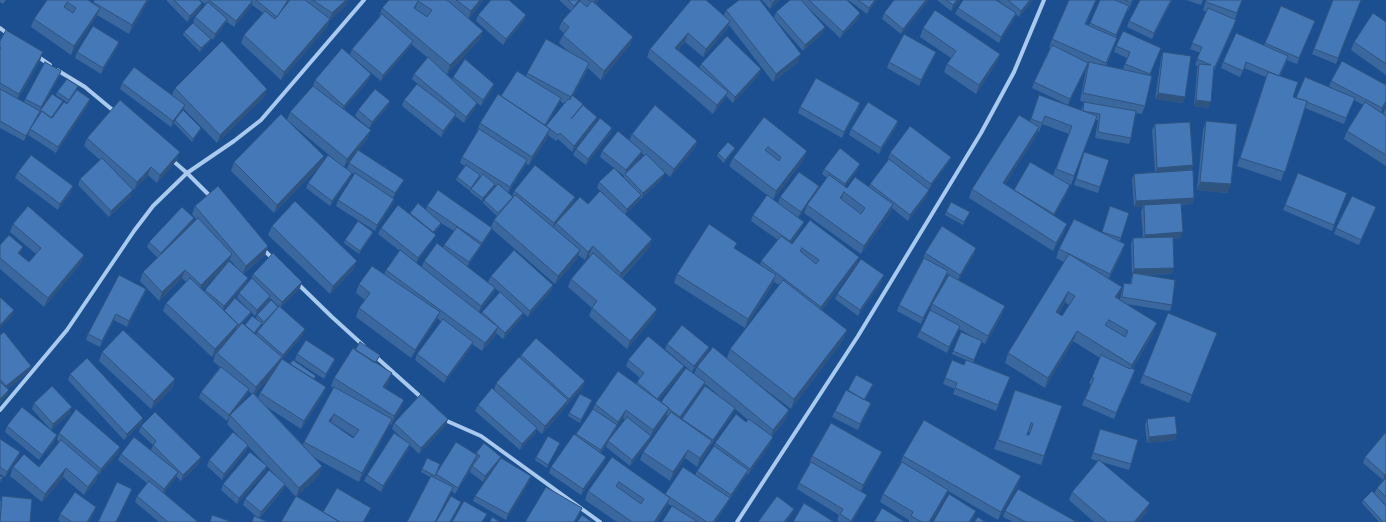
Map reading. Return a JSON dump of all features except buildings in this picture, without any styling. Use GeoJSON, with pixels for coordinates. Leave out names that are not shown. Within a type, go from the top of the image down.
{"type":"FeatureCollection","features":[{"type":"Feature","properties":{"kind":"street"},"geometry":{"type":"LineString","coordinates":[[0,410],[67,330],[134,231],[153,206],[187,173],[234,142],[261,120],[364,0]]}},
{"type":"Feature","properties":{"kind":"street"},"geometry":{"type":"LineString","coordinates":[[737,522],[858,336],[981,133],[1014,72],[1044,0]]}},
{"type":"Feature","properties":{"kind":"street"},"geometry":{"type":"LineString","coordinates":[[0,28],[13,37]]}},
{"type":"Feature","properties":{"kind":"street"},"geometry":{"type":"LineString","coordinates":[[31,52],[85,87],[121,117]]}},
{"type":"Feature","properties":{"kind":"street"},"geometry":{"type":"LineString","coordinates":[[169,158],[215,200]]}},
{"type":"Feature","properties":{"kind":"street"},"geometry":{"type":"LineString","coordinates":[[259,245],[276,262]]}},
{"type":"Feature","properties":{"kind":"street"},"geometry":{"type":"LineString","coordinates":[[293,278],[366,348]]}},
{"type":"Feature","properties":{"kind":"street"},"geometry":{"type":"LineString","coordinates":[[372,354],[424,400]]}},
{"type":"Feature","properties":{"kind":"street"},"geometry":{"type":"LineString","coordinates":[[441,415],[447,421],[481,436],[600,522]]}}]}
